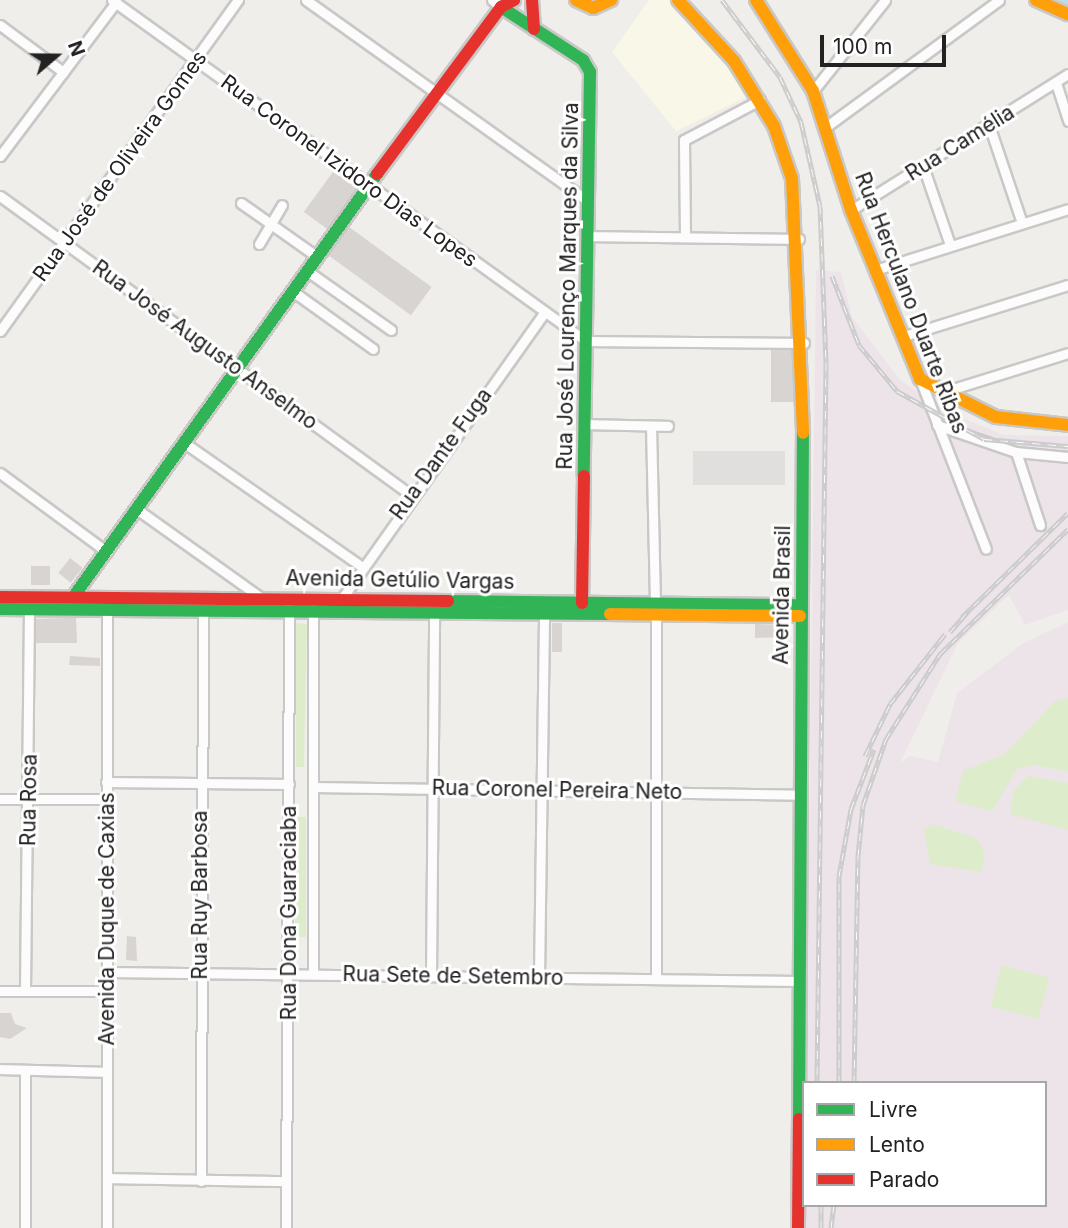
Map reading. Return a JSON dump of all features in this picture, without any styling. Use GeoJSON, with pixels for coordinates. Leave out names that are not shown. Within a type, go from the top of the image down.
{"type":"FeatureCollection","features":[{"type":"Feature","properties":{"kind":"main road"},"geometry":{"type":"LineString","coordinates":[[532,0],[534,29]]}},
{"type":"Feature","properties":{"kind":"main road"},"geometry":{"type":"LineString","coordinates":[[576,0],[593,8],[611,0]]}},
{"type":"Feature","properties":{"kind":"main road","name":"Avenida Brasil"},"geometry":{"type":"LineString","coordinates":[[678,0],[713,35],[760,100],[785,151],[799,239],[804,343],[800,611],[798,1228]]}},
{"type":"Feature","properties":{"kind":"main road","name":"Rua Herculano Duarte Ribas"},"geometry":{"type":"LineString","coordinates":[[756,0],[813,91],[827,126],[851,210],[920,379]]}},
{"type":"Feature","properties":{"kind":"main road"},"geometry":{"type":"LineString","coordinates":[[1037,0],[1068,14]]}},
{"type":"Feature","properties":{"kind":"main road"},"geometry":{"type":"LineString","coordinates":[[74,596],[186,443],[291,290],[503,2]]}},
{"type":"Feature","properties":{"kind":"main road","name":"Rua José Lourenço Marques da Silva"},"geometry":{"type":"LineString","coordinates":[[503,2],[534,29],[583,60],[590,72],[582,603]]}},
{"type":"Feature","properties":{"kind":"main road"},"geometry":{"type":"LineString","coordinates":[[920,379],[941,392],[996,417],[1068,425]]}},
{"type":"Feature","properties":{"kind":"main road"},"geometry":{"type":"LineString","coordinates":[[92,572],[100,596]]}},
{"type":"Feature","properties":{"kind":"main road","name":"Avenida Getúlio Vargas"},"geometry":{"type":"LineString","coordinates":[[0,597],[312,597],[582,603],[656,610]]}},
{"type":"Feature","properties":{"kind":"main road"},"geometry":{"type":"LineString","coordinates":[[544,614],[575,610],[582,603]]}},
{"type":"Feature","properties":{"kind":"main road","name":"Avenida Getúlio Vargas"},"geometry":{"type":"LineString","coordinates":[[0,609],[544,614],[656,610],[800,611]]}},
{"type":"Feature","properties":{"kind":"street"},"geometry":{"type":"LineString","coordinates":[[126,9],[132,0]]}},
{"type":"Feature","properties":{"kind":"street","name":"Rua José de Oliveira Gomes"},"geometry":{"type":"LineString","coordinates":[[0,331],[238,0]]}},
{"type":"Feature","properties":{"kind":"street"},"geometry":{"type":"LineString","coordinates":[[813,91],[885,0]]}},
{"type":"Feature","properties":{"kind":"street"},"geometry":{"type":"LineString","coordinates":[[827,126],[999,0]]}},
{"type":"Feature","properties":{"kind":"street"},"geometry":{"type":"LineString","coordinates":[[0,156],[114,1]]}},
{"type":"Feature","properties":{"kind":"street","name":"Rua Coronel Izidoro Dias Lopes"},"geometry":{"type":"LineString","coordinates":[[114,1],[586,341]]}},
{"type":"Feature","properties":{"kind":"street"},"geometry":{"type":"LineString","coordinates":[[308,1],[588,201]]}},
{"type":"Feature","properties":{"kind":"street"},"geometry":{"type":"LineString","coordinates":[[0,25],[63,72]]}},
{"type":"Feature","properties":{"kind":"street","name":"Rua Camélia"},"geometry":{"type":"LineString","coordinates":[[851,210],[1068,74]]}},
{"type":"Feature","properties":{"kind":"street"},"geometry":{"type":"LineString","coordinates":[[1056,83],[1068,121]]}},
{"type":"Feature","properties":{"kind":"street"},"geometry":{"type":"LineString","coordinates":[[685,237],[684,140],[760,100]]}},
{"type":"Feature","properties":{"kind":"street"},"geometry":{"type":"LineString","coordinates":[[989,125],[1022,223]]}},
{"type":"Feature","properties":{"kind":"street"},"geometry":{"type":"LineString","coordinates":[[923,166],[950,245]]}},
{"type":"Feature","properties":{"kind":"street","name":"Rua José Augusto Anselmo"},"geometry":{"type":"LineString","coordinates":[[0,196],[411,495]]}},
{"type":"Feature","properties":{"kind":"street"},"geometry":{"type":"LineString","coordinates":[[241,203],[316,256]]}},
{"type":"Feature","properties":{"kind":"street"},"geometry":{"type":"LineString","coordinates":[[258,244],[282,205]]}},
{"type":"Feature","properties":{"kind":"street"},"geometry":{"type":"LineString","coordinates":[[875,270],[1068,209]]}},
{"type":"Feature","properties":{"kind":"street"},"geometry":{"type":"LineString","coordinates":[[587,236],[799,239]]}},
{"type":"Feature","properties":{"kind":"street"},"geometry":{"type":"LineString","coordinates":[[306,270],[391,330]]}},
{"type":"Feature","properties":{"kind":"street"},"geometry":{"type":"LineString","coordinates":[[904,337],[1068,285]]}},
{"type":"Feature","properties":{"kind":"street"},"geometry":{"type":"LineString","coordinates":[[291,290],[373,349]]}},
{"type":"Feature","properties":{"kind":"street","name":"Rua Dante Fuga"},"geometry":{"type":"LineString","coordinates":[[335,612],[340,598],[361,566],[545,312]]}},
{"type":"Feature","properties":{"kind":"street"},"geometry":{"type":"LineString","coordinates":[[586,341],[804,343]]}},
{"type":"Feature","properties":{"kind":"street"},"geometry":{"type":"LineString","coordinates":[[941,392],[1068,353]]}},
{"type":"Feature","properties":{"kind":"street","name":"Rua Herculano Duarte Ribas"},"geometry":{"type":"LineString","coordinates":[[920,379],[986,549]]}},
{"type":"Feature","properties":{"kind":"street"},"geometry":{"type":"LineString","coordinates":[[586,424],[668,426]]}},
{"type":"Feature","properties":{"kind":"street"},"geometry":{"type":"LineString","coordinates":[[937,425],[1016,452],[1068,457]]}},
{"type":"Feature","properties":{"kind":"street"},"geometry":{"type":"LineString","coordinates":[[651,426],[658,790],[656,979]]}},
{"type":"Feature","properties":{"kind":"street"},"geometry":{"type":"LineString","coordinates":[[186,443],[361,566]]}},
{"type":"Feature","properties":{"kind":"street"},"geometry":{"type":"LineString","coordinates":[[1016,452],[1041,525]]}},
{"type":"Feature","properties":{"kind":"street"},"geometry":{"type":"LineString","coordinates":[[0,473],[107,552]]}},
{"type":"Feature","properties":{"kind":"street"},"geometry":{"type":"LineString","coordinates":[[138,510],[260,597]]}},
{"type":"Feature","properties":{"kind":"street"},"geometry":{"type":"LineString","coordinates":[[100,596],[109,610]]}},
{"type":"Feature","properties":{"kind":"street"},"geometry":{"type":"LineString","coordinates":[[312,597],[313,974]]}},
{"type":"Feature","properties":{"kind":"street","name":"Rua Dona Guaraciaba"},"geometry":{"type":"LineString","coordinates":[[286,1228],[290,974],[290,598]]}},
{"type":"Feature","properties":{"kind":"street","name":"Rua Rosa"},"geometry":{"type":"LineString","coordinates":[[25,991],[30,799],[29,609]]}},
{"type":"Feature","properties":{"kind":"street","name":"Avenida Duque de Caxias"},"geometry":{"type":"LineString","coordinates":[[107,1228],[109,972],[106,782],[109,610]]}},
{"type":"Feature","properties":{"kind":"street","name":"Rua Ruy Barbosa"},"geometry":{"type":"LineString","coordinates":[[201,1181],[200,785],[203,610]]}},
{"type":"Feature","properties":{"kind":"street"},"geometry":{"type":"LineString","coordinates":[[431,975],[434,612]]}},
{"type":"Feature","properties":{"kind":"street"},"geometry":{"type":"LineString","coordinates":[[539,977],[544,614]]}},
{"type":"Feature","properties":{"kind":"street"},"geometry":{"type":"LineString","coordinates":[[106,782],[289,784]]}},
{"type":"Feature","properties":{"kind":"street","name":"Rua Coronel Pereira Neto"},"geometry":{"type":"LineString","coordinates":[[314,787],[542,788],[800,795]]}},
{"type":"Feature","properties":{"kind":"street"},"geometry":{"type":"LineString","coordinates":[[0,799],[106,799]]}},
{"type":"Feature","properties":{"kind":"street","name":"Rua Sete de Setembro"},"geometry":{"type":"LineString","coordinates":[[109,972],[798,981]]}},
{"type":"Feature","properties":{"kind":"street"},"geometry":{"type":"LineString","coordinates":[[0,991],[108,990]]}},
{"type":"Feature","properties":{"kind":"street"},"geometry":{"type":"LineString","coordinates":[[0,1069],[107,1072]]}},
{"type":"Feature","properties":{"kind":"street"},"geometry":{"type":"LineString","coordinates":[[25,1070],[25,1228]]}},
{"type":"Feature","properties":{"kind":"street"},"geometry":{"type":"LineString","coordinates":[[107,1178],[286,1181]]}},
{"type":"Feature","properties":{"kind":"shaded area"},"geometry":{"type":"Polygon","coordinates":[[[649,0],[668,0],[694,21],[751,95],[676,131],[612,52],[649,0]]]}},
{"type":"Feature","properties":{"kind":"shaded area"},"geometry":{"type":"Polygon","coordinates":[[[816,270],[841,272],[852,317],[901,381],[950,413],[1004,435],[1068,436],[1068,610],[1025,625],[1009,595],[958,643],[900,763],[910,756],[938,762],[957,693],[1022,644],[1068,622],[1068,1228],[804,1228],[804,1207],[1047,1207],[1047,1081],[806,1081],[816,270]]]}},
{"type":"Feature","properties":{"kind":"shaded area"},"geometry":{"type":"Polygon","coordinates":[[[693,451],[785,451],[785,485],[693,485],[693,451]]]}},
{"type":"Feature","properties":{"kind":"green space"},"geometry":{"type":"Polygon","coordinates":[[[296,623],[307,624],[304,767],[296,767],[296,623]]]}},
{"type":"Feature","properties":{"kind":"green space"},"geometry":{"type":"Polygon","coordinates":[[[1068,698],[1068,772],[1035,765],[1017,769],[992,811],[955,801],[963,771],[1005,754],[1055,701],[1068,698]]]}},
{"type":"Feature","properties":{"kind":"green space"},"geometry":{"type":"Polygon","coordinates":[[[1028,776],[1068,783],[1068,830],[1010,814],[1014,790],[1028,776]]]}},
{"type":"Feature","properties":{"kind":"green space"},"geometry":{"type":"Polygon","coordinates":[[[295,817],[306,817],[306,937],[295,937],[295,817]]]}},
{"type":"Feature","properties":{"kind":"green space"},"geometry":{"type":"Polygon","coordinates":[[[932,824],[978,839],[985,855],[981,872],[930,864],[924,830],[932,824]]]}},
{"type":"Feature","properties":{"kind":"green space"},"geometry":{"type":"Polygon","coordinates":[[[1002,965],[1049,978],[1038,1019],[991,1007],[1002,965]]]}},
{"type":"Feature","properties":{"kind":"building"},"geometry":{"type":"Polygon","coordinates":[[[335,169],[358,186],[327,229],[304,212],[335,169]]]}},
{"type":"Feature","properties":{"kind":"building"},"geometry":{"type":"Polygon","coordinates":[[[349,227],[432,287],[411,315],[328,255],[349,227]]]}},
{"type":"Feature","properties":{"kind":"building"},"geometry":{"type":"Polygon","coordinates":[[[771,350],[795,350],[795,402],[771,402],[771,350]]]}},
{"type":"Feature","properties":{"kind":"building"},"geometry":{"type":"Polygon","coordinates":[[[70,558],[83,568],[71,583],[58,573],[70,558]]]}},
{"type":"Feature","properties":{"kind":"building"},"geometry":{"type":"Polygon","coordinates":[[[31,566],[50,566],[50,585],[31,585],[31,566]]]}},
{"type":"Feature","properties":{"kind":"building"},"geometry":{"type":"Polygon","coordinates":[[[76,618],[77,643],[36,643],[36,619],[76,618]]]}},
{"type":"Feature","properties":{"kind":"building"},"geometry":{"type":"Polygon","coordinates":[[[552,623],[562,623],[562,652],[552,652],[552,623]]]}},
{"type":"Feature","properties":{"kind":"building"},"geometry":{"type":"Polygon","coordinates":[[[755,624],[790,625],[790,637],[755,638],[755,624]]]}},
{"type":"Feature","properties":{"kind":"building"},"geometry":{"type":"Polygon","coordinates":[[[70,656],[100,658],[100,666],[69,665],[70,656]]]}},
{"type":"Feature","properties":{"kind":"building"},"geometry":{"type":"Polygon","coordinates":[[[127,936],[136,937],[137,961],[126,960],[127,936]]]}},
{"type":"Feature","properties":{"kind":"building"},"geometry":{"type":"Polygon","coordinates":[[[0,1013],[11,1013],[15,1024],[27,1028],[10,1039],[0,1037],[0,1013]]]}},
{"type":"Feature","properties":{"kind":"railway"},"geometry":{"type":"LineString","coordinates":[[722,0],[780,77],[801,122],[820,206],[826,363],[817,1081]]}},
{"type":"Feature","properties":{"kind":"railway"},"geometry":{"type":"LineString","coordinates":[[832,276],[859,345],[897,391],[984,439],[1068,446]]}},
{"type":"Feature","properties":{"kind":"railway"},"geometry":{"type":"LineString","coordinates":[[962,617],[1068,513]]}},
{"type":"Feature","properties":{"kind":"railway"},"geometry":{"type":"LineString","coordinates":[[854,1081],[858,856],[863,805],[886,739],[940,654],[1068,529]]}},
{"type":"Feature","properties":{"kind":"railway"},"geometry":{"type":"LineString","coordinates":[[950,632],[968,611]]}},
{"type":"Feature","properties":{"kind":"railway"},"geometry":{"type":"LineString","coordinates":[[865,756],[890,704],[945,634]]}},
{"type":"Feature","properties":{"kind":"railway"},"geometry":{"type":"LineString","coordinates":[[839,1081],[839,876],[851,809],[874,749]]}},
{"type":"Feature","properties":{"kind":"railway"},"geometry":{"type":"LineString","coordinates":[[821,1207],[821,1228]]}},
{"type":"Feature","properties":{"kind":"railway"},"geometry":{"type":"LineString","coordinates":[[831,1228],[834,1207]]}},
{"type":"Feature","properties":{"kind":"traffic: fast"},"geometry":{"type":"LineString","coordinates":[[501,7],[583,60],[590,72],[584,476]]}},
{"type":"Feature","properties":{"kind":"traffic: fast"},"geometry":{"type":"LineString","coordinates":[[74,596],[377,174]]}},
{"type":"Feature","properties":{"kind":"traffic: fast"},"geometry":{"type":"LineString","coordinates":[[799,1119],[803,433]]}},
{"type":"Feature","properties":{"kind":"traffic: fast"},"geometry":{"type":"LineString","coordinates":[[448,601],[800,605]]}},
{"type":"Feature","properties":{"kind":"traffic: fast"},"geometry":{"type":"LineString","coordinates":[[0,609],[610,614]]}},
{"type":"Feature","properties":{"kind":"traffic: slow"},"geometry":{"type":"LineString","coordinates":[[576,0],[593,8],[611,0]]}},
{"type":"Feature","properties":{"kind":"traffic: slow"},"geometry":{"type":"LineString","coordinates":[[678,0],[734,61],[774,126],[792,179],[803,433]]}},
{"type":"Feature","properties":{"kind":"traffic: slow"},"geometry":{"type":"LineString","coordinates":[[756,0],[813,91],[851,210],[920,379],[996,417],[1068,425]]}},
{"type":"Feature","properties":{"kind":"traffic: slow"},"geometry":{"type":"LineString","coordinates":[[1036,0],[1068,14]]}},
{"type":"Feature","properties":{"kind":"traffic: slow"},"geometry":{"type":"LineString","coordinates":[[610,614],[800,616]]}},
{"type":"Feature","properties":{"kind":"traffic: jam"},"geometry":{"type":"LineString","coordinates":[[377,174],[501,7],[514,0]]}},
{"type":"Feature","properties":{"kind":"traffic: jam"},"geometry":{"type":"LineString","coordinates":[[532,0],[534,29]]}},
{"type":"Feature","properties":{"kind":"traffic: jam"},"geometry":{"type":"LineString","coordinates":[[582,603],[584,476]]}},
{"type":"Feature","properties":{"kind":"traffic: jam"},"geometry":{"type":"LineString","coordinates":[[0,597],[448,601]]}},
{"type":"Feature","properties":{"kind":"traffic: jam"},"geometry":{"type":"LineString","coordinates":[[798,1228],[799,1119]]}}]}
